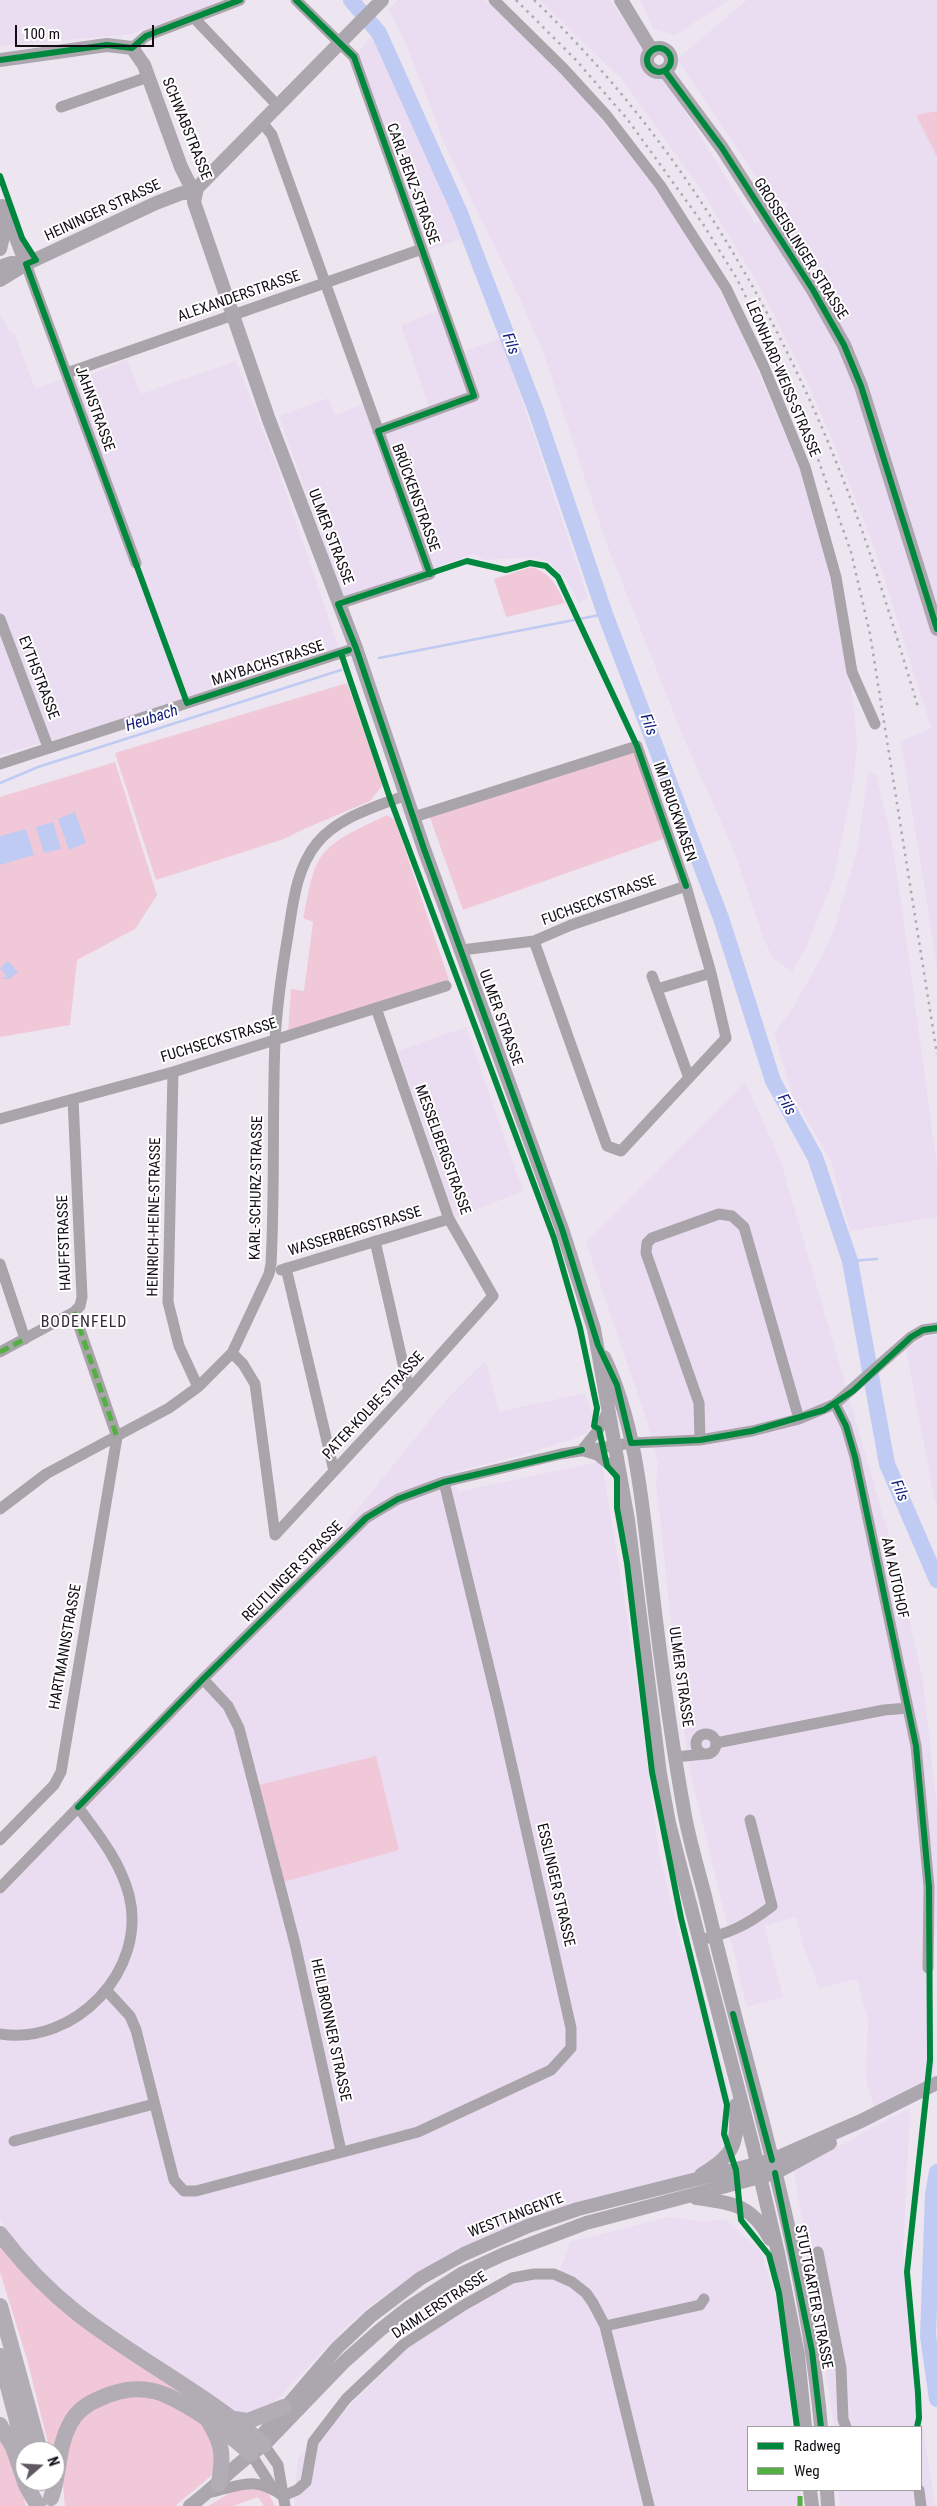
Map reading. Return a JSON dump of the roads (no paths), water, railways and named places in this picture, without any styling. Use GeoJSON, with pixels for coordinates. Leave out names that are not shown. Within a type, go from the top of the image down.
{"type":"FeatureCollection","features":[{"type":"Feature","properties":{"kind":"highway"},"geometry":{"type":"LineString","coordinates":[[0,2234],[29,2270],[77,2313],[234,2419],[257,2446]]}},
{"type":"Feature","properties":{"kind":"highway"},"geometry":{"type":"LineString","coordinates":[[0,2306],[37,2441]]}},
{"type":"Feature","properties":{"kind":"highway"},"geometry":{"type":"LineString","coordinates":[[0,2356],[22,2441]]}},
{"type":"Feature","properties":{"kind":"highway"},"geometry":{"type":"LineString","coordinates":[[45,2504],[56,2483],[57,2466],[65,2434],[77,2414],[93,2401],[118,2390],[150,2390],[172,2396],[237,2440],[257,2446]]}},
{"type":"Feature","properties":{"kind":"highway"},"geometry":{"type":"LineString","coordinates":[[234,2419],[254,2420],[284,2408]]}},
{"type":"Feature","properties":{"kind":"highway"},"geometry":{"type":"LineString","coordinates":[[206,2418],[218,2439],[222,2451],[213,2489]]}},
{"type":"Feature","properties":{"kind":"highway"},"geometry":{"type":"LineString","coordinates":[[0,2426],[13,2447],[26,2485],[45,2504]]}},
{"type":"Feature","properties":{"kind":"highway"},"geometry":{"type":"LineString","coordinates":[[38,2491],[45,2504]]}},
{"type":"Feature","properties":{"kind":"highway"},"geometry":{"type":"LineString","coordinates":[[45,2504],[46,2491]]}},
{"type":"Feature","properties":{"kind":"main road","name":"GROSSEISLINGER STRASSE"},"geometry":{"type":"LineString","coordinates":[[621,0],[652,50],[662,49],[668,53],[671,61],[665,71],[722,148],[813,290],[844,344],[861,386],[937,629]]}},
{"type":"Feature","properties":{"kind":"main road"},"geometry":{"type":"LineString","coordinates":[[194,193],[261,121],[381,1]]}},
{"type":"Feature","properties":{"kind":"main road"},"geometry":{"type":"LineString","coordinates":[[0,60],[107,44],[132,48]]}},
{"type":"Feature","properties":{"kind":"main road","name":"SCHWABSTRASSE"},"geometry":{"type":"LineString","coordinates":[[132,48],[139,55],[181,167],[194,193]]}},
{"type":"Feature","properties":{"kind":"main road","name":"HEININGER STRASSE"},"geometry":{"type":"LineString","coordinates":[[0,280],[26,264],[156,203],[182,193],[194,193]]}},
{"type":"Feature","properties":{"kind":"main road","name":"ULMER STRASSE"},"geometry":{"type":"LineString","coordinates":[[194,193],[194,202],[203,232],[231,315],[356,648],[406,795],[562,1229],[598,1345],[617,1385],[631,1442],[675,1757],[686,1820],[733,2014]]}},
{"type":"Feature","properties":{"kind":"main road","name":"JAHNSTRASSE"},"geometry":{"type":"LineString","coordinates":[[1,202],[26,264]]}},
{"type":"Feature","properties":{"kind":"main road","name":"JAHNSTRASSE"},"geometry":{"type":"LineString","coordinates":[[0,250],[5,229],[1,202]]}},
{"type":"Feature","properties":{"kind":"main road","name":"HEININGER STRASSE"},"geometry":{"type":"LineString","coordinates":[[0,267],[11,263],[26,264]]}},
{"type":"Feature","properties":{"kind":"main road","name":"ULMER STRASSE"},"geometry":{"type":"LineString","coordinates":[[598,1345],[621,1474],[660,1774],[669,1822],[718,2016]]}},
{"type":"Feature","properties":{"kind":"main road","name":"STUTTGARTER STRASSE"},"geometry":{"type":"LineString","coordinates":[[733,2014],[774,2167],[812,2351],[821,2426]]}},
{"type":"Feature","properties":{"kind":"main road","name":"STUTTGARTER STRASSE"},"geometry":{"type":"LineString","coordinates":[[718,2016],[778,2253],[798,2355],[805,2426]]}},
{"type":"Feature","properties":{"kind":"main road","name":"WESTTANGENTE"},"geometry":{"type":"LineString","coordinates":[[257,2446],[284,2408],[337,2348],[371,2316],[422,2278],[464,2254],[545,2220],[692,2180],[774,2167],[937,2083]]}},
{"type":"Feature","properties":{"kind":"main road"},"geometry":{"type":"LineString","coordinates":[[692,2180],[730,2152],[736,2138],[736,2084]]}},
{"type":"Feature","properties":{"kind":"main road","name":"WESTTANGENTE"},"geometry":{"type":"LineString","coordinates":[[190,2506],[213,2489],[352,2355],[408,2308],[445,2283],[504,2254],[559,2232],[586,2223],[690,2197],[758,2171]]}},
{"type":"Feature","properties":{"kind":"main road"},"geometry":{"type":"LineString","coordinates":[[690,2197],[734,2204],[750,2212],[758,2220],[778,2253]]}},
{"type":"Feature","properties":{"kind":"main road"},"geometry":{"type":"LineString","coordinates":[[810,2491],[812,2506]]}},
{"type":"Feature","properties":{"kind":"main road"},"geometry":{"type":"LineString","coordinates":[[826,2491],[828,2506]]}},
{"type":"Feature","properties":{"kind":"street"},"geometry":{"type":"LineString","coordinates":[[132,48],[146,36],[195,19],[240,0]]}},
{"type":"Feature","properties":{"kind":"street","name":"CARL-BENZ-STRASSE"},"geometry":{"type":"LineString","coordinates":[[296,0],[354,57],[474,396],[378,431]]}},
{"type":"Feature","properties":{"kind":"street","name":"LEONHARD-WEISS-STRASSE"},"geometry":{"type":"LineString","coordinates":[[494,0],[564,69],[607,116],[660,185],[726,288],[764,367],[804,467],[836,577],[852,672],[875,724]]}},
{"type":"Feature","properties":{"kind":"street"},"geometry":{"type":"LineString","coordinates":[[195,19],[277,105]]}},
{"type":"Feature","properties":{"kind":"street","name":"SCHWABSTRASSE"},"geometry":{"type":"LineString","coordinates":[[61,107],[148,77]]}},
{"type":"Feature","properties":{"kind":"street","name":"BRÜCKENSTRASSE"},"geometry":{"type":"LineString","coordinates":[[261,121],[272,135],[430,574],[338,604]]}},
{"type":"Feature","properties":{"kind":"street","name":"ALEXANDERSTRASSE"},"geometry":{"type":"LineString","coordinates":[[67,373],[422,249]]}},
{"type":"Feature","properties":{"kind":"street","name":"JAHNSTRASSE"},"geometry":{"type":"LineString","coordinates":[[26,264],[136,563]]}},
{"type":"Feature","properties":{"kind":"street","name":"EYTHSTRASSE"},"geometry":{"type":"LineString","coordinates":[[0,619],[48,747]]}},
{"type":"Feature","properties":{"kind":"street","name":"MAYBACHSTRASSE"},"geometry":{"type":"LineString","coordinates":[[0,764],[356,648]]}},
{"type":"Feature","properties":{"kind":"street","name":"IM BRUCKWASEN"},"geometry":{"type":"LineString","coordinates":[[414,817],[637,746],[686,886],[711,973],[726,1038],[621,1152],[607,1146],[534,941]]}},
{"type":"Feature","properties":{"kind":"street","name":"KARL-SCHURZ-STRASSE"},"geometry":{"type":"LineString","coordinates":[[0,1509],[46,1474],[169,1408],[198,1387],[232,1354],[270,1274],[274,1174],[275,1040],[279,989],[294,896],[302,865],[329,830],[350,818],[406,795]]}},
{"type":"Feature","properties":{"kind":"street","name":"FUCHSECKSTRASSE"},"geometry":{"type":"LineString","coordinates":[[462,950],[534,941],[571,925],[686,886]]}},
{"type":"Feature","properties":{"kind":"street"},"geometry":{"type":"LineString","coordinates":[[657,990],[711,973]]}},
{"type":"Feature","properties":{"kind":"street"},"geometry":{"type":"LineString","coordinates":[[652,976],[689,1078]]}},
{"type":"Feature","properties":{"kind":"street","name":"FUCHSECKSTRASSE"},"geometry":{"type":"LineString","coordinates":[[0,1119],[173,1072],[446,986]]}},
{"type":"Feature","properties":{"kind":"street","name":"MESSELBERGSTRASSE"},"geometry":{"type":"LineString","coordinates":[[376,1008],[449,1219],[493,1296]]}},
{"type":"Feature","properties":{"kind":"street","name":"HEINRICH-HEINE-STRASSE"},"geometry":{"type":"LineString","coordinates":[[173,1072],[168,1302],[179,1346],[198,1387]]}},
{"type":"Feature","properties":{"kind":"street","name":"HAUFFSTRASSE"},"geometry":{"type":"LineString","coordinates":[[73,1099],[82,1297],[80,1306],[74,1312],[117,1437]]}},
{"type":"Feature","properties":{"kind":"street"},"geometry":{"type":"LineString","coordinates":[[700,1440],[699,1403],[646,1253],[647,1243],[652,1238],[719,1214],[732,1216],[744,1227],[799,1419]]}},
{"type":"Feature","properties":{"kind":"street","name":"WASSERBERGSTRASSE"},"geometry":{"type":"LineString","coordinates":[[270,1274],[449,1219]]}},
{"type":"Feature","properties":{"kind":"street"},"geometry":{"type":"LineString","coordinates":[[375,1242],[410,1390]]}},
{"type":"Feature","properties":{"kind":"street"},"geometry":{"type":"LineString","coordinates":[[0,1264],[25,1339]]}},
{"type":"Feature","properties":{"kind":"street"},"geometry":{"type":"LineString","coordinates":[[286,1268],[334,1470]]}},
{"type":"Feature","properties":{"kind":"street","name":"PATER-KOLBE-STRASSE"},"geometry":{"type":"LineString","coordinates":[[232,1354],[243,1364],[255,1384],[275,1535],[410,1390],[493,1296]]}},
{"type":"Feature","properties":{"kind":"street"},"geometry":{"type":"LineString","coordinates":[[0,1352],[74,1312]]}},
{"type":"Feature","properties":{"kind":"street"},"geometry":{"type":"LineString","coordinates":[[616,1445],[631,1442],[700,1440],[752,1431],[799,1419],[835,1404],[911,1337],[923,1330],[937,1328]]}},
{"type":"Feature","properties":{"kind":"street","name":"AM AUTOHOF"},"geometry":{"type":"LineString","coordinates":[[835,1404],[846,1426],[855,1456],[916,1746],[928,1871],[928,1968]]}},
{"type":"Feature","properties":{"kind":"street"},"geometry":{"type":"LineString","coordinates":[[608,1408],[599,1429],[582,1450],[597,1455],[621,1474]]}},
{"type":"Feature","properties":{"kind":"street","name":"HARTMANNSTRASSE"},"geometry":{"type":"LineString","coordinates":[[0,1840],[54,1785],[60,1772],[117,1437]]}},
{"type":"Feature","properties":{"kind":"street","name":"REUTLINGER STRASSE"},"geometry":{"type":"LineString","coordinates":[[0,1888],[203,1679],[366,1518],[398,1499],[444,1482],[582,1450],[616,1445]]}},
{"type":"Feature","properties":{"kind":"street","name":"ESSLINGER STRASSE"},"geometry":{"type":"LineString","coordinates":[[341,2151],[418,2132],[551,2070],[571,2048],[571,2028],[536,1867],[444,1482]]}},
{"type":"Feature","properties":{"kind":"street","name":"HEILBRONNER STRASSE"},"geometry":{"type":"LineString","coordinates":[[203,1679],[228,1706],[239,1728],[295,1944],[341,2151]]}},
{"type":"Feature","properties":{"kind":"street"},"geometry":{"type":"LineString","coordinates":[[716,1743],[884,1710],[908,1708]]}},
{"type":"Feature","properties":{"kind":"street"},"geometry":{"type":"LineString","coordinates":[[675,1757],[705,1754],[713,1751],[716,1743],[712,1735],[707,1733],[699,1736],[696,1745],[705,1754]]}},
{"type":"Feature","properties":{"kind":"street"},"geometry":{"type":"LineString","coordinates":[[0,2034],[27,2034],[55,2027],[85,2011],[107,1991],[119,1972],[126,1953],[132,1924],[130,1897],[124,1877],[106,1844],[78,1807]]}},
{"type":"Feature","properties":{"kind":"street"},"geometry":{"type":"LineString","coordinates":[[699,1940],[714,1937],[738,1928],[772,1906],[750,1820]]}},
{"type":"Feature","properties":{"kind":"street"},"geometry":{"type":"LineString","coordinates":[[107,1991],[126,2011],[133,2023],[174,2180],[177,2186],[184,2191],[196,2191],[341,2151]]}},
{"type":"Feature","properties":{"kind":"street"},"geometry":{"type":"LineString","coordinates":[[14,2141],[154,2104]]}},
{"type":"Feature","properties":{"kind":"street"},"geometry":{"type":"LineString","coordinates":[[818,2252],[841,2368],[843,2418],[846,2426]]}},
{"type":"Feature","properties":{"kind":"street","name":"DAIMLERSTRASSE"},"geometry":{"type":"LineString","coordinates":[[284,2501],[306,2482],[313,2442],[346,2399],[404,2344],[464,2305],[512,2278],[534,2274],[554,2274],[572,2282],[589,2298],[605,2326],[649,2506]]}},
{"type":"Feature","properties":{"kind":"street"},"geometry":{"type":"LineString","coordinates":[[605,2326],[700,2305],[704,2299]]}},
{"type":"Feature","properties":{"kind":"street"},"geometry":{"type":"LineString","coordinates":[[257,2446],[272,2487],[284,2501]]}},
{"type":"Feature","properties":{"kind":"street"},"geometry":{"type":"LineString","coordinates":[[257,2446],[278,2464],[284,2501]]}},
{"type":"Feature","properties":{"kind":"street"},"geometry":{"type":"LineString","coordinates":[[213,2489],[244,2482],[272,2487]]}},
{"type":"Feature","properties":{"kind":"street"},"geometry":{"type":"LineString","coordinates":[[919,2491],[921,2506]]}},
{"type":"Feature","properties":{"kind":"water"},"geometry":{"type":"Polygon","coordinates":[[[75,812],[86,843],[69,850],[58,819],[75,812]]]}},
{"type":"Feature","properties":{"kind":"water"},"geometry":{"type":"Polygon","coordinates":[[[53,822],[61,849],[44,853],[36,827],[53,822]]]}},
{"type":"Feature","properties":{"kind":"water"},"geometry":{"type":"Polygon","coordinates":[[[26,829],[34,855],[0,865],[0,836],[26,829]]]}},
{"type":"Feature","properties":{"kind":"water"},"geometry":{"type":"Polygon","coordinates":[[[8,961],[18,972],[10,979],[0,978],[7,977],[0,968],[8,961]]]}},
{"type":"Feature","properties":{"kind":"waterway","name":"Fils"},"geometry":{"type":"LineString","coordinates":[[351,0],[379,33],[460,213],[536,411],[605,614],[721,918],[773,1081],[815,1157],[850,1261],[887,1464],[937,1580]]}},
{"type":"Feature","properties":{"kind":"waterway","name":"Heubach"},"geometry":{"type":"LineString","coordinates":[[379,658],[605,614]]}},
{"type":"Feature","properties":{"kind":"waterway","name":"Heubach"},"geometry":{"type":"LineString","coordinates":[[0,783],[38,767],[341,670]]}},
{"type":"Feature","properties":{"kind":"waterway"},"geometry":{"type":"LineString","coordinates":[[850,1261],[877,1259]]}},
{"type":"Feature","properties":{"kind":"waterway","name":"Fils"},"geometry":{"type":"LineString","coordinates":[[937,2172],[933,2194],[928,2336],[937,2399]]}},
{"type":"Feature","properties":{"kind":"railway"},"geometry":{"type":"LineString","coordinates":[[516,0],[576,60],[628,120],[703,224],[737,279],[782,370],[812,442],[851,552],[870,634],[937,1054]]}},
{"type":"Feature","properties":{"kind":"railway"},"geometry":{"type":"LineString","coordinates":[[534,0],[587,55],[636,112],[681,173],[723,236],[761,301],[795,369],[826,438],[854,508],[880,583],[918,707]]}},
{"type":"Feature","properties":{"kind":"district","name":"BODENFELD"},"geometry":{"type":"Point","coordinates":[84,1323]}}]}
